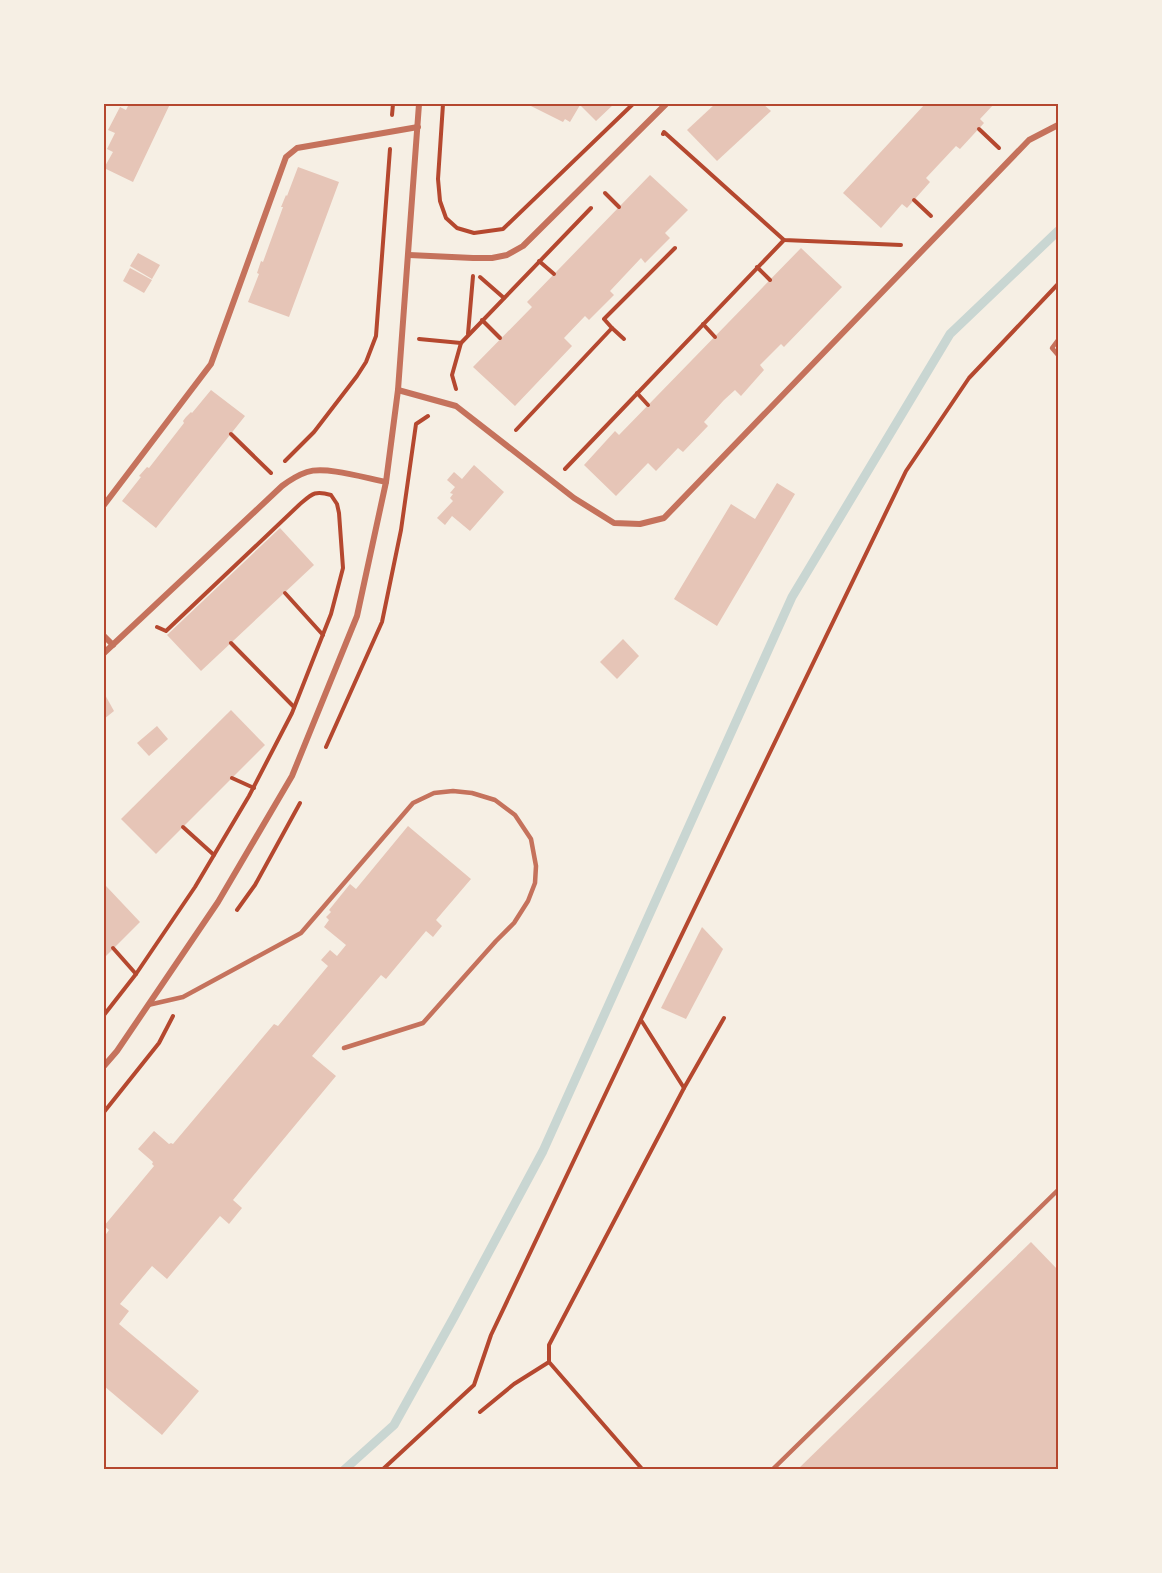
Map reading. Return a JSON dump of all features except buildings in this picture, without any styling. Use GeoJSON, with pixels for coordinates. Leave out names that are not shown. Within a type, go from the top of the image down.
{"type":"FeatureCollection","features":[{"type":"Feature","properties":{"kind":"street"},"geometry":{"type":"LineString","coordinates":[[104,1066],[117,1051],[218,902],[292,776],[357,616],[386,482],[398,390],[419,104]]}},
{"type":"Feature","properties":{"kind":"street"},"geometry":{"type":"LineString","coordinates":[[409,255],[474,258],[507,255],[523,246],[666,104]]}},
{"type":"Feature","properties":{"kind":"street"},"geometry":{"type":"LineString","coordinates":[[398,390],[456,406],[574,498],[614,523],[640,524],[664,518],[1029,140],[1059,125]]}},
{"type":"Feature","properties":{"kind":"street"},"geometry":{"type":"LineString","coordinates":[[104,505],[211,364],[286,158],[297,148],[418,127]]}},
{"type":"Feature","properties":{"kind":"street"},"geometry":{"type":"LineString","coordinates":[[104,653],[292,478],[308,471],[325,470],[386,482]]}},
{"type":"Feature","properties":{"kind":"street"},"geometry":{"type":"LineString","coordinates":[[104,636],[113,645]]}},
{"type":"Feature","properties":{"kind":"lane"},"geometry":{"type":"LineString","coordinates":[[1059,340],[1052,348],[1059,355]]}},
{"type":"Feature","properties":{"kind":"lane"},"geometry":{"type":"LineString","coordinates":[[148,1005],[183,997],[301,933],[413,803],[434,793],[453,791],[472,793],[495,800],[515,815],[531,839],[536,866],[535,883],[528,901],[514,923],[423,1023],[344,1048]]}},
{"type":"Feature","properties":{"kind":"lane"},"geometry":{"type":"LineString","coordinates":[[772,1470],[1059,1190]]}},
{"type":"Feature","properties":{"kind":"path"},"geometry":{"type":"LineString","coordinates":[[280,465],[314,432],[357,376],[366,362],[376,336],[393,104]]}},
{"type":"Feature","properties":{"kind":"path"},"geometry":{"type":"LineString","coordinates":[[443,104],[438,179],[440,201],[446,218],[457,228],[474,233],[503,229],[633,104]]}},
{"type":"Feature","properties":{"kind":"path"},"geometry":{"type":"LineString","coordinates":[[979,129],[1000,149],[992,157]]}},
{"type":"Feature","properties":{"kind":"path"},"geometry":{"type":"LineString","coordinates":[[657,140],[664,132],[784,240],[908,246]]}},
{"type":"Feature","properties":{"kind":"path"},"geometry":{"type":"LineString","coordinates":[[612,186],[605,194],[619,207]]}},
{"type":"Feature","properties":{"kind":"path"},"geometry":{"type":"LineString","coordinates":[[915,200],[933,219]]}},
{"type":"Feature","properties":{"kind":"path"},"geometry":{"type":"LineString","coordinates":[[458,392],[452,375],[455,357],[461,343],[596,202]]}},
{"type":"Feature","properties":{"kind":"path"},"geometry":{"type":"LineString","coordinates":[[474,233],[474,258]]}},
{"type":"Feature","properties":{"kind":"path"},"geometry":{"type":"LineString","coordinates":[[562,472],[784,240]]}},
{"type":"Feature","properties":{"kind":"path"},"geometry":{"type":"LineString","coordinates":[[624,339],[604,319],[675,248]]}},
{"type":"Feature","properties":{"kind":"path"},"geometry":{"type":"LineString","coordinates":[[539,261],[554,274]]}},
{"type":"Feature","properties":{"kind":"path"},"geometry":{"type":"LineString","coordinates":[[757,267],[770,280]]}},
{"type":"Feature","properties":{"kind":"path"},"geometry":{"type":"LineString","coordinates":[[468,335],[473,271],[504,298]]}},
{"type":"Feature","properties":{"kind":"path"},"geometry":{"type":"LineString","coordinates":[[382,1470],[474,1385],[491,1335],[906,471],[969,378],[1059,284]]}},
{"type":"Feature","properties":{"kind":"path"},"geometry":{"type":"LineString","coordinates":[[482,320],[500,338]]}},
{"type":"Feature","properties":{"kind":"path"},"geometry":{"type":"LineString","coordinates":[[703,324],[715,337]]}},
{"type":"Feature","properties":{"kind":"path"},"geometry":{"type":"LineString","coordinates":[[512,435],[612,328]]}},
{"type":"Feature","properties":{"kind":"path"},"geometry":{"type":"LineString","coordinates":[[637,393],[648,405]]}},
{"type":"Feature","properties":{"kind":"path"},"geometry":{"type":"LineString","coordinates":[[231,434],[271,473],[264,480]]}},
{"type":"Feature","properties":{"kind":"path"},"geometry":{"type":"LineString","coordinates":[[104,1015],[136,974],[195,887],[254,788],[294,707],[331,614],[343,568],[339,513],[337,504],[331,495],[322,492],[314,493],[166,630],[155,627],[150,630]]}},
{"type":"Feature","properties":{"kind":"path"},"geometry":{"type":"LineString","coordinates":[[285,593],[322,635]]}},
{"type":"Feature","properties":{"kind":"path"},"geometry":{"type":"LineString","coordinates":[[231,643],[294,707]]}},
{"type":"Feature","properties":{"kind":"path"},"geometry":{"type":"LineString","coordinates":[[232,778],[254,788]]}},
{"type":"Feature","properties":{"kind":"path"},"geometry":{"type":"LineString","coordinates":[[183,827],[214,855]]}},
{"type":"Feature","properties":{"kind":"path"},"geometry":{"type":"LineString","coordinates":[[113,948],[136,974]]}},
{"type":"Feature","properties":{"kind":"path"},"geometry":{"type":"LineString","coordinates":[[644,1470],[549,1362],[549,1345],[684,1088],[724,1018]]}},
{"type":"Feature","properties":{"kind":"path"},"geometry":{"type":"LineString","coordinates":[[641,1019],[684,1088]]}},
{"type":"Feature","properties":{"kind":"path"},"geometry":{"type":"LineString","coordinates":[[480,1412],[514,1384],[549,1362]]}},
{"type":"Feature","properties":{"kind":"waterway"},"geometry":{"type":"LineString","coordinates":[[344,1470],[394,1425],[543,1151],[792,597],[950,334],[1058,231]]}}]}
